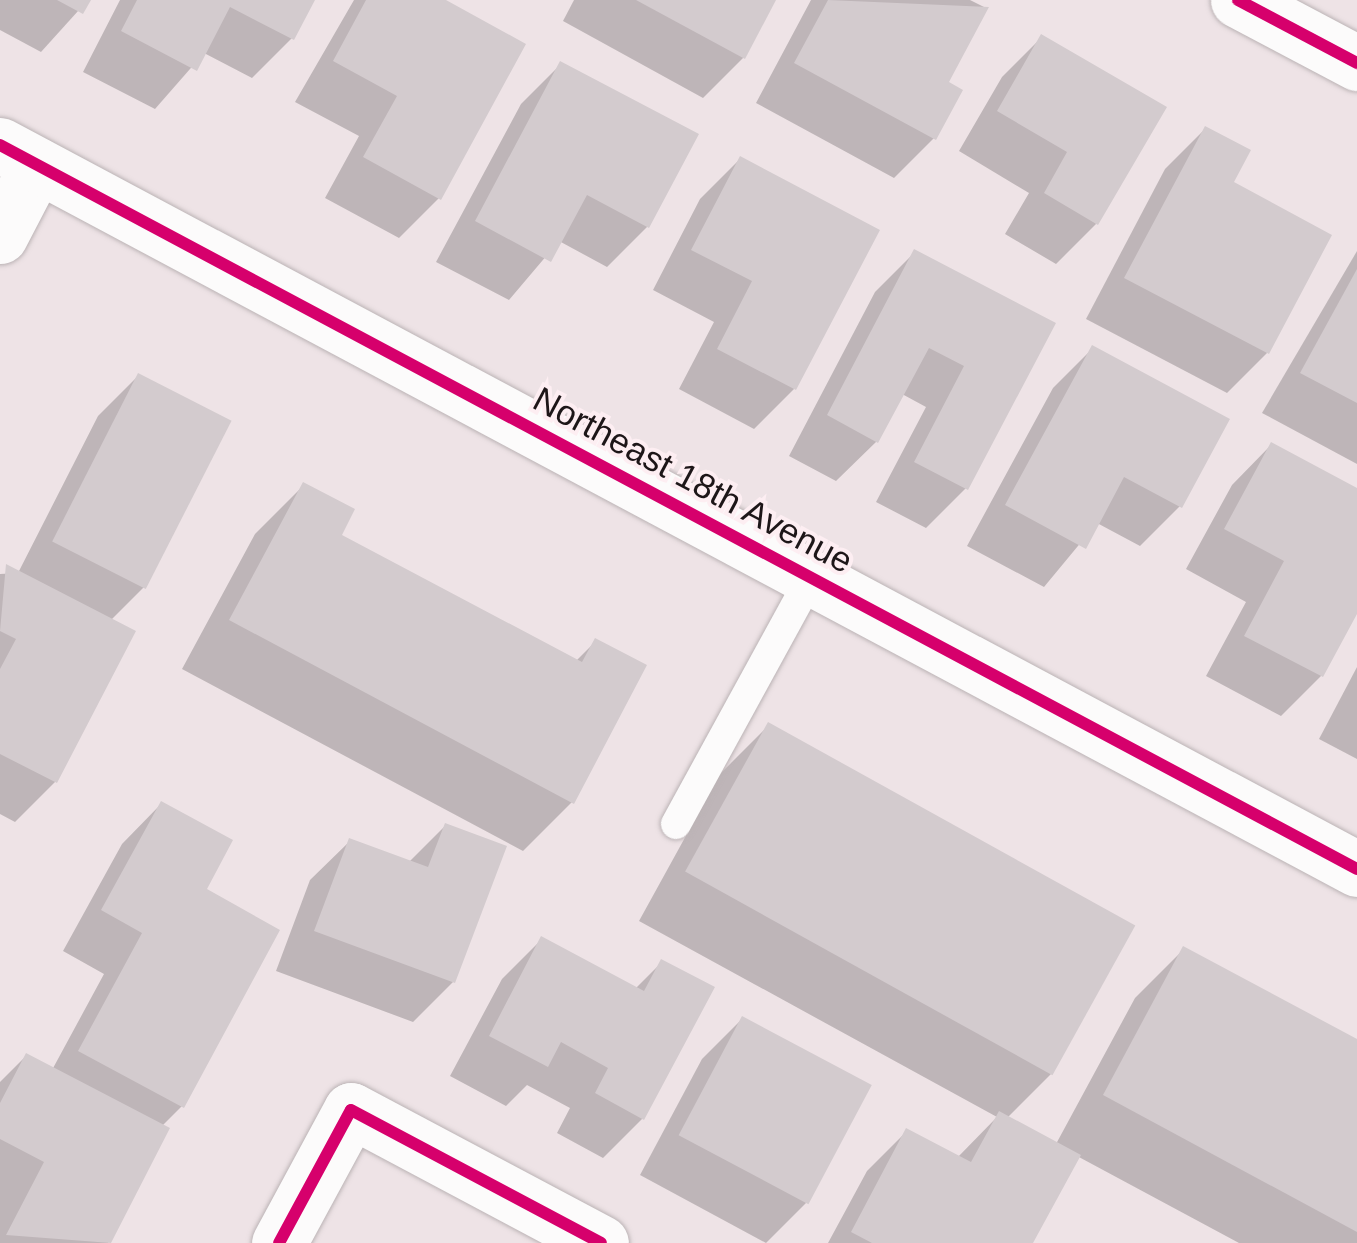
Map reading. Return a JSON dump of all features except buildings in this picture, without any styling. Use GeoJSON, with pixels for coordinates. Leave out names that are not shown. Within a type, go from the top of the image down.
{"type":"FeatureCollection","features":[{"type":"Feature","properties":{"kind":"street"},"geometry":{"type":"LineString","coordinates":[[1238,0],[1357,64]]}},
{"type":"Feature","properties":{"kind":"street"},"geometry":{"type":"LineString","coordinates":[[0,236],[18,155]]}},
{"type":"Feature","properties":{"kind":"street","name":"Northeast 18th Avenue"},"geometry":{"type":"LineString","coordinates":[[18,155],[1357,869]]}},
{"type":"Feature","properties":{"kind":"street"},"geometry":{"type":"LineString","coordinates":[[279,1243],[350,1110],[600,1243]]}},
{"type":"Feature","properties":{"kind":"lane"},"geometry":{"type":"LineString","coordinates":[[676,824],[810,577]]}},
{"type":"Feature","properties":{"kind":"cycle path"},"geometry":{"type":"LineString","coordinates":[[1238,0],[1357,63]]}},
{"type":"Feature","properties":{"kind":"cycle path"},"geometry":{"type":"LineString","coordinates":[[0,145],[1357,869]]}},
{"type":"Feature","properties":{"kind":"cycle path"},"geometry":{"type":"LineString","coordinates":[[279,1243],[351,1110],[601,1243]]}}]}
